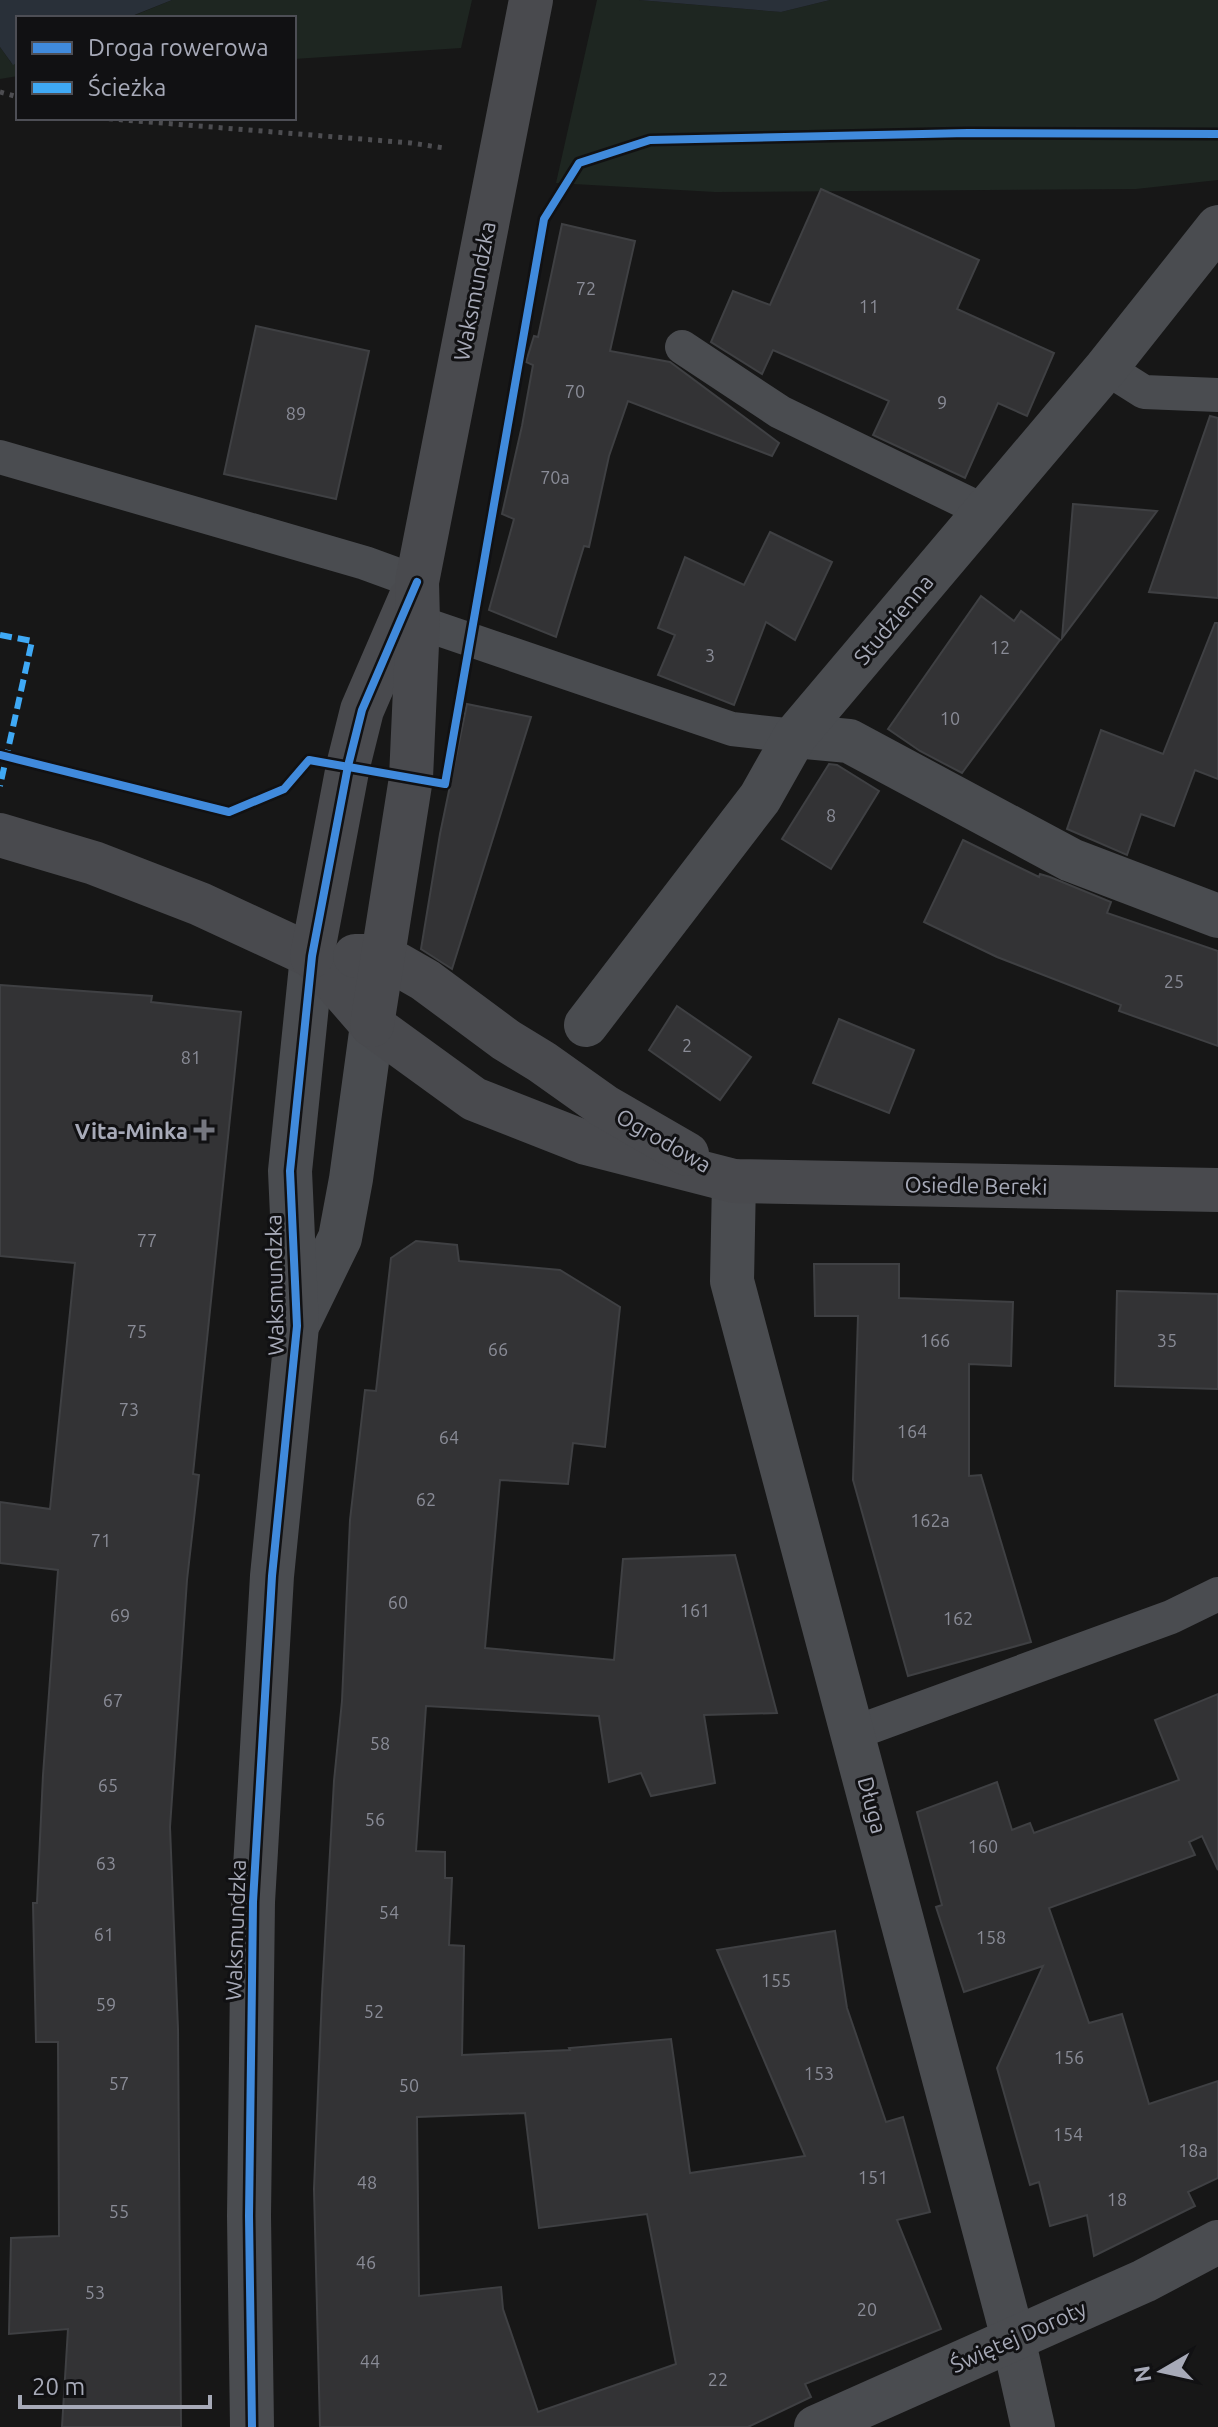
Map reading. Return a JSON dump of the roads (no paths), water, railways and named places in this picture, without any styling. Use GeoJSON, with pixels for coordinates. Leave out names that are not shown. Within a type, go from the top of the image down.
{"type":"FeatureCollection","features":[{"type":"Feature","properties":{"kind":"street","name":"Waksmundzka"},"geometry":{"type":"LineString","coordinates":[[297,1326],[340,1238],[351,1179],[411,778],[417,602],[531,0]]}},
{"type":"Feature","properties":{"kind":"street","name":"Studzienna"},"geometry":{"type":"LineString","coordinates":[[586,1025],[760,798],[795,736],[1106,368],[1218,227]]}},
{"type":"Feature","properties":{"kind":"street","name":"Waksmundzka"},"geometry":{"type":"LineString","coordinates":[[252,2427],[249,2200],[253,1902],[272,1576],[297,1326],[290,1171],[312,956],[348,766],[362,710],[417,602]]}},
{"type":"Feature","properties":{"kind":"street"},"geometry":{"type":"LineString","coordinates":[[795,736],[849,741],[1071,860],[1218,916]]}},
{"type":"Feature","properties":{"kind":"street"},"geometry":{"type":"LineString","coordinates":[[0,835],[94,863],[200,904],[312,956],[383,956]]}},
{"type":"Feature","properties":{"kind":"street","name":"Ogrodowa"},"geometry":{"type":"LineString","coordinates":[[312,956],[372,1025],[474,1099],[586,1143],[734,1181]]}},
{"type":"Feature","properties":{"kind":"street","name":"Ogrodowa"},"geometry":{"type":"LineString","coordinates":[[383,956],[425,980],[506,1040],[604,1106],[734,1181]]}},
{"type":"Feature","properties":{"kind":"street","name":"Osiedle Bereki"},"geometry":{"type":"LineString","coordinates":[[734,1181],[1218,1190]]}},
{"type":"Feature","properties":{"kind":"street","name":"Długa"},"geometry":{"type":"LineString","coordinates":[[734,1181],[732,1281],[1013,2338],[1033,2427]]}},
{"type":"Feature","properties":{"kind":"street","name":"Świętej Doroty"},"geometry":{"type":"LineString","coordinates":[[816,2427],[1144,2281],[1218,2242]]}},
{"type":"Feature","properties":{"kind":"lane"},"geometry":{"type":"LineString","coordinates":[[682,347],[780,412],[984,511]]}},
{"type":"Feature","properties":{"kind":"lane"},"geometry":{"type":"LineString","coordinates":[[1106,368],[1144,392],[1218,395]]}},
{"type":"Feature","properties":{"kind":"lane"},"geometry":{"type":"LineString","coordinates":[[1,458],[365,563],[417,602],[732,729],[795,736]]}},
{"type":"Feature","properties":{"kind":"lane"},"geometry":{"type":"LineString","coordinates":[[854,1733],[1171,1617],[1218,1594]]}},
{"type":"Feature","properties":{"kind":"place","name":"Vita-Minka"},"geometry":{"type":"Point","coordinates":[204,1130]}}]}
